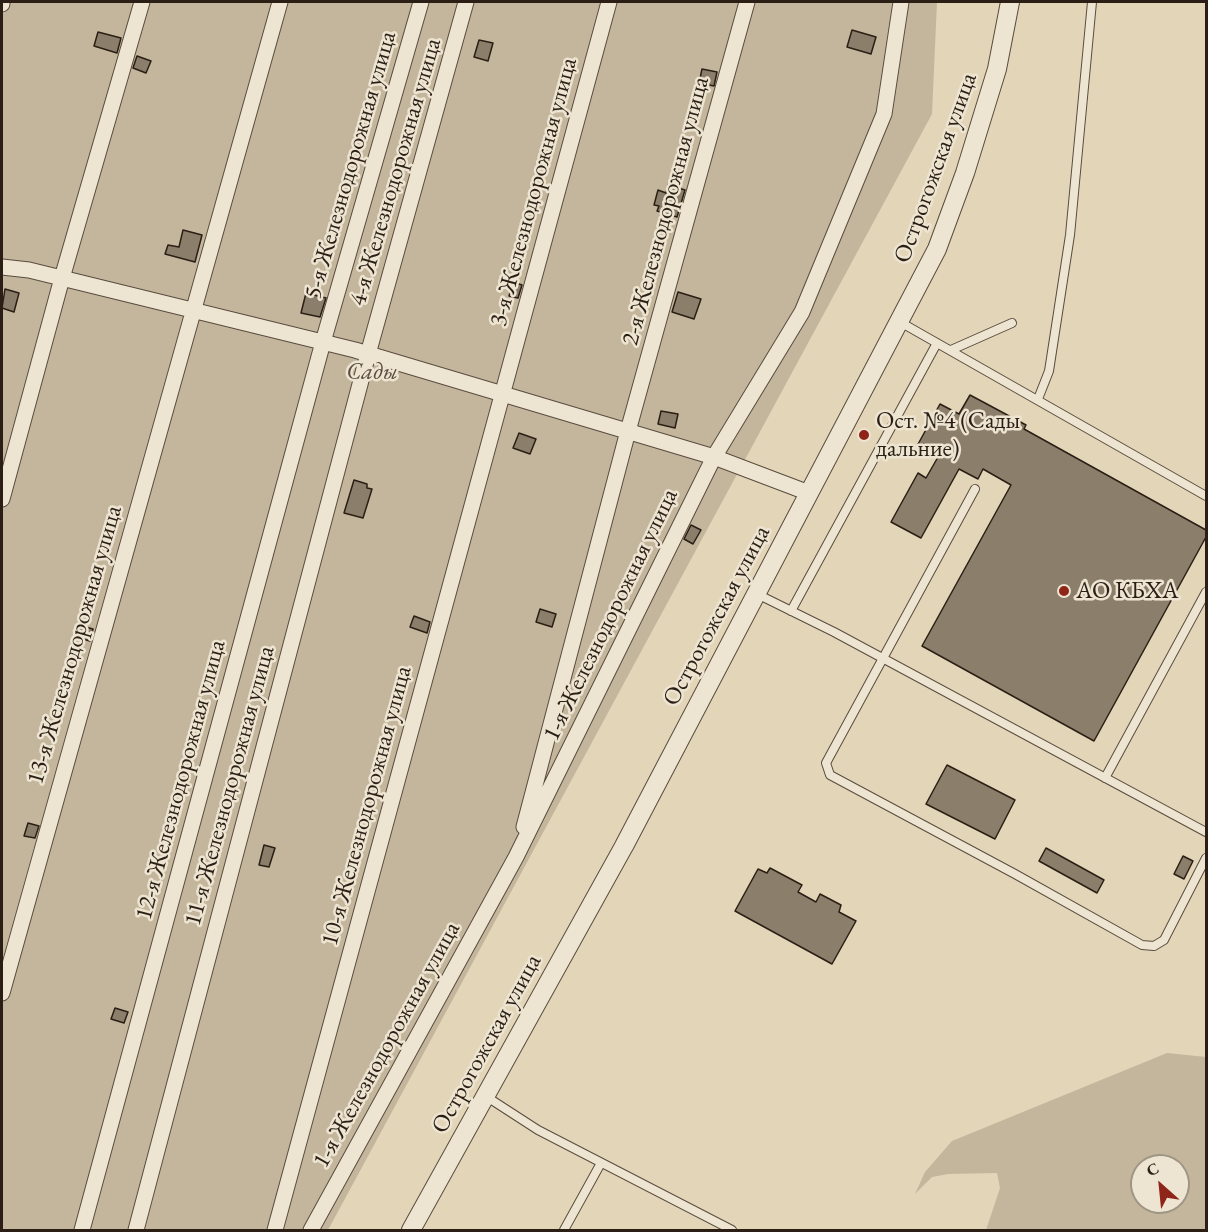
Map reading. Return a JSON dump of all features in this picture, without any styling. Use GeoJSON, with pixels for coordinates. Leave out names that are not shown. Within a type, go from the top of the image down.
{"type":"FeatureCollection","features":[{"type":"Feature","properties":{"kind":"street"},"geometry":{"type":"LineString","coordinates":[[2,500],[62,278],[142,2]]}},
{"type":"Feature","properties":{"kind":"street","name":"13-я Железнодорожная улица"},"geometry":{"type":"LineString","coordinates":[[2,993],[280,2]]}},
{"type":"Feature","properties":{"kind":"street","name":"5-я Железнодорожная улица"},"geometry":{"type":"LineString","coordinates":[[323,342],[422,2]]}},
{"type":"Feature","properties":{"kind":"street","name":"4-я Железнодорожная улица"},"geometry":{"type":"LineString","coordinates":[[368,354],[466,2]]}},
{"type":"Feature","properties":{"kind":"street","name":"3-я Железнодорожная улица"},"geometry":{"type":"LineString","coordinates":[[502,394],[609,2]]}},
{"type":"Feature","properties":{"kind":"street","name":"2-я Железнодорожная улица"},"geometry":{"type":"LineString","coordinates":[[516,857],[628,432],[747,2]]}},
{"type":"Feature","properties":{"kind":"street","name":"1-я Железнодорожная улица"},"geometry":{"type":"LineString","coordinates":[[311,1230],[516,857],[714,457],[802,312],[884,114],[901,2]]}},
{"type":"Feature","properties":{"kind":"street","name":"Острогожская улица"},"geometry":{"type":"LineString","coordinates":[[411,1230],[624,846],[937,249],[965,173],[997,69],[1010,2]]}},
{"type":"Feature","properties":{"kind":"street"},"geometry":{"type":"LineString","coordinates":[[2,267],[29,270],[368,354],[714,457],[809,493]]}},
{"type":"Feature","properties":{"kind":"street","name":"12-я Железнодорожная улица"},"geometry":{"type":"LineString","coordinates":[[82,1230],[323,342]]}},
{"type":"Feature","properties":{"kind":"street","name":"11-я Железнодорожная улица"},"geometry":{"type":"LineString","coordinates":[[136,1230],[368,354]]}},
{"type":"Feature","properties":{"kind":"street","name":"10-я Железнодорожная улица"},"geometry":{"type":"LineString","coordinates":[[275,1230],[502,394]]}},
{"type":"Feature","properties":{"kind":"lane"},"geometry":{"type":"LineString","coordinates":[[1038,399],[1049,371],[1070,235],[1092,2]]}},
{"type":"Feature","properties":{"kind":"lane"},"geometry":{"type":"LineString","coordinates":[[900,322],[1206,496]]}},
{"type":"Feature","properties":{"kind":"lane"},"geometry":{"type":"LineString","coordinates":[[951,350],[1012,322]]}},
{"type":"Feature","properties":{"kind":"lane"},"geometry":{"type":"LineString","coordinates":[[791,611],[937,342]]}},
{"type":"Feature","properties":{"kind":"lane"},"geometry":{"type":"LineString","coordinates":[[975,489],[826,763],[830,776],[1015,874],[1142,945],[1154,946],[1164,940],[1206,858]]}},
{"type":"Feature","properties":{"kind":"lane"},"geometry":{"type":"LineString","coordinates":[[1105,778],[1206,592]]}},
{"type":"Feature","properties":{"kind":"lane"},"geometry":{"type":"LineString","coordinates":[[756,593],[1206,832]]}},
{"type":"Feature","properties":{"kind":"lane"},"geometry":{"type":"LineString","coordinates":[[485,1096],[538,1130],[732,1230]]}},
{"type":"Feature","properties":{"kind":"lane"},"geometry":{"type":"LineString","coordinates":[[564,1230],[601,1164]]}},
{"type":"Feature","properties":{"kind":"green space","name":"Сады"},"geometry":{"type":"Polygon","coordinates":[[[2,2],[937,2],[932,114],[328,1230],[2,1230],[2,2]]]}},
{"type":"Feature","properties":{"kind":"green space"},"geometry":{"type":"Polygon","coordinates":[[[1167,1053],[1206,1057],[1206,1230],[986,1230],[1000,1188],[997,1173],[948,1174],[932,1177],[915,1194],[925,1172],[952,1141],[1167,1053]]]}},
{"type":"Feature","properties":{"kind":"building"},"geometry":{"type":"Polygon","coordinates":[[[852,30],[876,37],[871,54],[847,47],[852,30]]]}},
{"type":"Feature","properties":{"kind":"building"},"geometry":{"type":"Polygon","coordinates":[[[98,32],[121,38],[117,53],[94,46],[98,32]]]}},
{"type":"Feature","properties":{"kind":"building"},"geometry":{"type":"Polygon","coordinates":[[[479,40],[493,43],[488,61],[474,57],[479,40]]]}},
{"type":"Feature","properties":{"kind":"building"},"geometry":{"type":"Polygon","coordinates":[[[137,56],[151,61],[146,73],[133,68],[137,56]]]}},
{"type":"Feature","properties":{"kind":"building"},"geometry":{"type":"Polygon","coordinates":[[[702,69],[717,72],[714,86],[699,83],[702,69]]]}},
{"type":"Feature","properties":{"kind":"building"},"geometry":{"type":"Polygon","coordinates":[[[668,185],[685,190],[677,217],[657,211],[659,206],[654,205],[658,190],[666,193],[668,185]]]}},
{"type":"Feature","properties":{"kind":"building"},"geometry":{"type":"Polygon","coordinates":[[[183,230],[202,235],[195,262],[165,254],[168,245],[179,247],[183,230]]]}},
{"type":"Feature","properties":{"kind":"building"},"geometry":{"type":"Polygon","coordinates":[[[513,282],[522,285],[518,298],[509,296],[513,282]]]}},
{"type":"Feature","properties":{"kind":"building"},"geometry":{"type":"Polygon","coordinates":[[[5,289],[19,293],[14,312],[2,308],[5,289]]]}},
{"type":"Feature","properties":{"kind":"building"},"geometry":{"type":"Polygon","coordinates":[[[678,292],[701,299],[694,319],[672,312],[678,292]]]}},
{"type":"Feature","properties":{"kind":"building"},"geometry":{"type":"Polygon","coordinates":[[[306,293],[326,298],[320,317],[301,313],[306,293]]]}},
{"type":"Feature","properties":{"kind":"building","name":"АО КБХА"},"geometry":{"type":"Polygon","coordinates":[[[970,395],[1026,425],[1024,429],[1206,530],[1206,537],[1094,741],[922,646],[1011,485],[983,469],[978,479],[959,469],[921,538],[891,522],[918,473],[926,478],[938,457],[917,446],[940,404],[959,414],[970,395]]]}},
{"type":"Feature","properties":{"kind":"building"},"geometry":{"type":"Polygon","coordinates":[[[661,411],[678,414],[675,428],[658,424],[661,411]]]}},
{"type":"Feature","properties":{"kind":"building"},"geometry":{"type":"Polygon","coordinates":[[[519,433],[536,439],[530,454],[513,448],[519,433]]]}},
{"type":"Feature","properties":{"kind":"building"},"geometry":{"type":"Polygon","coordinates":[[[354,480],[367,484],[367,488],[372,489],[363,518],[344,513],[354,480]]]}},
{"type":"Feature","properties":{"kind":"building"},"geometry":{"type":"Polygon","coordinates":[[[691,525],[701,530],[693,544],[684,539],[691,525]]]}},
{"type":"Feature","properties":{"kind":"building"},"geometry":{"type":"Polygon","coordinates":[[[540,609],[556,614],[552,627],[536,622],[540,609]]]}},
{"type":"Feature","properties":{"kind":"building"},"geometry":{"type":"Polygon","coordinates":[[[414,616],[430,622],[427,633],[410,627],[414,616]]]}},
{"type":"Feature","properties":{"kind":"building"},"geometry":{"type":"Polygon","coordinates":[[[78,625],[93,629],[90,641],[75,637],[78,625]]]}},
{"type":"Feature","properties":{"kind":"building"},"geometry":{"type":"Polygon","coordinates":[[[947,765],[1015,800],[995,839],[926,804],[947,765]]]}},
{"type":"Feature","properties":{"kind":"building"},"geometry":{"type":"Polygon","coordinates":[[[28,823],[39,826],[35,838],[24,836],[28,823]]]}},
{"type":"Feature","properties":{"kind":"building"},"geometry":{"type":"Polygon","coordinates":[[[264,845],[275,848],[269,867],[259,865],[264,845]]]}},
{"type":"Feature","properties":{"kind":"building"},"geometry":{"type":"Polygon","coordinates":[[[1046,848],[1104,880],[1097,893],[1039,861],[1046,848]]]}},
{"type":"Feature","properties":{"kind":"building"},"geometry":{"type":"Polygon","coordinates":[[[1183,856],[1193,861],[1184,879],[1174,874],[1183,856]]]}},
{"type":"Feature","properties":{"kind":"building"},"geometry":{"type":"Polygon","coordinates":[[[770,868],[802,885],[798,892],[816,902],[820,894],[841,905],[839,912],[856,921],[832,964],[735,911],[758,869],[767,873],[770,868]]]}},
{"type":"Feature","properties":{"kind":"building"},"geometry":{"type":"Polygon","coordinates":[[[115,1008],[128,1012],[124,1023],[111,1019],[115,1008]]]}},
{"type":"Feature","properties":{"kind":"place","name":"Ост. №4 (Сады дальние)"},"geometry":{"type":"Point","coordinates":[864,435]}},
{"type":"Feature","properties":{"kind":"place","name":"АО КБХА"},"geometry":{"type":"Point","coordinates":[1064,591]}}]}
